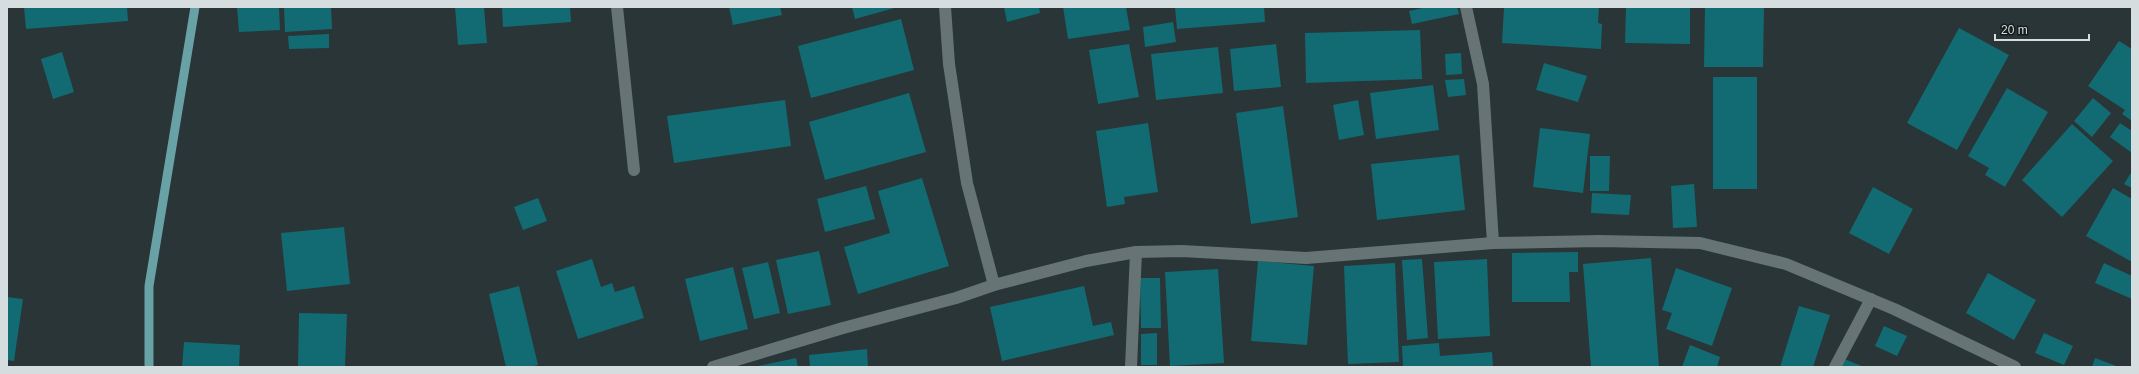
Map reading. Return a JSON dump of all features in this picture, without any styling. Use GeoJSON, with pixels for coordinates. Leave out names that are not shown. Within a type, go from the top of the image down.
{"type":"FeatureCollection","features":[{"type":"Feature","properties":{"kind":"street"},"geometry":{"type":"LineString","coordinates":[[617,7],[634,170]]}},
{"type":"Feature","properties":{"kind":"street"},"geometry":{"type":"LineString","coordinates":[[945,7],[949,64],[966,175],[994,285]]}},
{"type":"Feature","properties":{"kind":"street"},"geometry":{"type":"LineString","coordinates":[[1466,7],[1483,84],[1493,243]]}},
{"type":"Feature","properties":{"kind":"street"},"geometry":{"type":"LineString","coordinates":[[713,367],[843,328],[956,298],[994,285],[1086,261],[1136,252],[1182,251],[1306,258],[1493,243],[1599,241],[1700,243],[1786,264],[1871,299],[2015,367]]}},
{"type":"Feature","properties":{"kind":"street"},"geometry":{"type":"LineString","coordinates":[[1131,367],[1136,252]]}},
{"type":"Feature","properties":{"kind":"street"},"geometry":{"type":"LineString","coordinates":[[1835,367],[1871,299]]}},
{"type":"Feature","properties":{"kind":"building"},"geometry":{"type":"Polygon","coordinates":[[[24,7],[127,7],[128,21],[26,29],[24,7]]]}},
{"type":"Feature","properties":{"kind":"building"},"geometry":{"type":"Polygon","coordinates":[[[237,7],[279,7],[280,30],[239,32],[237,7]]]}},
{"type":"Feature","properties":{"kind":"building"},"geometry":{"type":"Polygon","coordinates":[[[284,7],[331,7],[332,29],[285,32],[284,7]]]}},
{"type":"Feature","properties":{"kind":"building"},"geometry":{"type":"Polygon","coordinates":[[[455,7],[484,7],[487,43],[458,45],[455,7]]]}},
{"type":"Feature","properties":{"kind":"building"},"geometry":{"type":"Polygon","coordinates":[[[502,7],[570,7],[571,22],[503,27],[502,7]]]}},
{"type":"Feature","properties":{"kind":"building"},"geometry":{"type":"Polygon","coordinates":[[[729,7],[780,7],[782,15],[733,25],[729,7]]]}},
{"type":"Feature","properties":{"kind":"building"},"geometry":{"type":"Polygon","coordinates":[[[852,7],[898,7],[855,19],[852,7]]]}},
{"type":"Feature","properties":{"kind":"building"},"geometry":{"type":"Polygon","coordinates":[[[1004,7],[1039,7],[1040,13],[1007,22],[1004,7]]]}},
{"type":"Feature","properties":{"kind":"building"},"geometry":{"type":"Polygon","coordinates":[[[1063,7],[1126,7],[1130,30],[1068,39],[1063,7]]]}},
{"type":"Feature","properties":{"kind":"building"},"geometry":{"type":"Polygon","coordinates":[[[1175,7],[1264,7],[1265,22],[1177,29],[1175,7]]]}},
{"type":"Feature","properties":{"kind":"building"},"geometry":{"type":"Polygon","coordinates":[[[1427,7],[1457,7],[1459,14],[1412,24],[1409,11],[1427,7]]]}},
{"type":"Feature","properties":{"kind":"building"},"geometry":{"type":"Polygon","coordinates":[[[1504,7],[1599,7],[1598,23],[1602,24],[1601,49],[1502,43],[1504,7]]]}},
{"type":"Feature","properties":{"kind":"building"},"geometry":{"type":"Polygon","coordinates":[[[1626,7],[1690,7],[1690,44],[1625,43],[1626,7]]]}},
{"type":"Feature","properties":{"kind":"building"},"geometry":{"type":"Polygon","coordinates":[[[1705,7],[1764,7],[1763,67],[1704,67],[1705,7]]]}},
{"type":"Feature","properties":{"kind":"building"},"geometry":{"type":"Polygon","coordinates":[[[901,19],[914,70],[811,98],[798,46],[901,19]]]}},
{"type":"Feature","properties":{"kind":"building"},"geometry":{"type":"Polygon","coordinates":[[[1173,22],[1176,42],[1145,47],[1143,27],[1173,22]]]}},
{"type":"Feature","properties":{"kind":"building"},"geometry":{"type":"Polygon","coordinates":[[[1959,28],[2009,55],[1957,150],[1907,123],[1959,28]]]}},
{"type":"Feature","properties":{"kind":"building"},"geometry":{"type":"Polygon","coordinates":[[[1420,30],[1422,79],[1306,83],[1305,33],[1420,30]]]}},
{"type":"Feature","properties":{"kind":"building"},"geometry":{"type":"Polygon","coordinates":[[[329,34],[329,48],[289,49],[288,36],[329,34]]]}},
{"type":"Feature","properties":{"kind":"building"},"geometry":{"type":"Polygon","coordinates":[[[2119,41],[2132,49],[2132,121],[2122,114],[2125,110],[2088,86],[2119,41]]]}},
{"type":"Feature","properties":{"kind":"building"},"geometry":{"type":"Polygon","coordinates":[[[1129,44],[1139,97],[1098,104],[1089,50],[1129,44]]]}},
{"type":"Feature","properties":{"kind":"building"},"geometry":{"type":"Polygon","coordinates":[[[1276,44],[1281,87],[1234,91],[1230,49],[1276,44]]]}},
{"type":"Feature","properties":{"kind":"building"},"geometry":{"type":"Polygon","coordinates":[[[1218,47],[1223,93],[1156,100],[1151,54],[1218,47]]]}},
{"type":"Feature","properties":{"kind":"building"},"geometry":{"type":"Polygon","coordinates":[[[62,52],[74,92],[53,99],[41,59],[62,52]]]}},
{"type":"Feature","properties":{"kind":"building"},"geometry":{"type":"Polygon","coordinates":[[[1461,53],[1462,74],[1446,75],[1445,54],[1461,53]]]}},
{"type":"Feature","properties":{"kind":"building"},"geometry":{"type":"Polygon","coordinates":[[[1544,63],[1587,76],[1578,102],[1536,90],[1544,63]]]}},
{"type":"Feature","properties":{"kind":"building"},"geometry":{"type":"Polygon","coordinates":[[[1713,77],[1757,77],[1757,189],[1713,189],[1713,77]]]}},
{"type":"Feature","properties":{"kind":"building"},"geometry":{"type":"Polygon","coordinates":[[[1464,79],[1466,95],[1448,97],[1445,80],[1464,79]]]}},
{"type":"Feature","properties":{"kind":"building"},"geometry":{"type":"Polygon","coordinates":[[[1433,85],[1439,130],[1376,139],[1370,93],[1433,85]]]}},
{"type":"Feature","properties":{"kind":"building"},"geometry":{"type":"Polygon","coordinates":[[[2007,88],[2048,112],[2005,187],[1985,175],[1989,168],[1968,156],[2007,88]]]}},
{"type":"Feature","properties":{"kind":"building"},"geometry":{"type":"Polygon","coordinates":[[[909,93],[926,152],[825,180],[809,122],[909,93]]]}},
{"type":"Feature","properties":{"kind":"building"},"geometry":{"type":"Polygon","coordinates":[[[2093,98],[2111,113],[2092,137],[2074,121],[2093,98]]]}},
{"type":"Feature","properties":{"kind":"building"},"geometry":{"type":"Polygon","coordinates":[[[785,100],[791,146],[674,163],[667,116],[785,100]]]}},
{"type":"Feature","properties":{"kind":"building"},"geometry":{"type":"Polygon","coordinates":[[[1358,100],[1364,135],[1339,140],[1333,105],[1358,100]]]}},
{"type":"Feature","properties":{"kind":"building"},"geometry":{"type":"Polygon","coordinates":[[[1283,106],[1298,217],[1251,224],[1236,113],[1283,106]]]}},
{"type":"Feature","properties":{"kind":"building"},"geometry":{"type":"Polygon","coordinates":[[[1148,123],[1158,192],[1124,197],[1125,204],[1107,207],[1096,131],[1148,123]]]}},
{"type":"Feature","properties":{"kind":"building"},"geometry":{"type":"Polygon","coordinates":[[[2120,123],[2132,131],[2132,153],[2110,137],[2120,123]]]}},
{"type":"Feature","properties":{"kind":"building"},"geometry":{"type":"Polygon","coordinates":[[[2072,124],[2113,161],[2062,217],[2022,180],[2072,124]]]}},
{"type":"Feature","properties":{"kind":"building"},"geometry":{"type":"Polygon","coordinates":[[[1540,128],[1590,134],[1583,193],[1533,187],[1540,128]]]}},
{"type":"Feature","properties":{"kind":"building"},"geometry":{"type":"Polygon","coordinates":[[[1459,155],[1465,210],[1377,220],[1371,164],[1459,155]]]}},
{"type":"Feature","properties":{"kind":"building"},"geometry":{"type":"Polygon","coordinates":[[[1590,156],[1610,156],[1609,191],[1590,191],[1590,156]]]}},
{"type":"Feature","properties":{"kind":"building"},"geometry":{"type":"Polygon","coordinates":[[[2132,171],[2132,188],[2124,184],[2132,171]]]}},
{"type":"Feature","properties":{"kind":"building"},"geometry":{"type":"Polygon","coordinates":[[[922,178],[949,266],[858,294],[844,247],[890,233],[878,191],[922,178]]]}},
{"type":"Feature","properties":{"kind":"building"},"geometry":{"type":"Polygon","coordinates":[[[1694,184],[1697,227],[1673,228],[1671,186],[1694,184]]]}},
{"type":"Feature","properties":{"kind":"building"},"geometry":{"type":"Polygon","coordinates":[[[866,186],[875,219],[825,232],[817,199],[866,186]]]}},
{"type":"Feature","properties":{"kind":"building"},"geometry":{"type":"Polygon","coordinates":[[[1873,187],[1913,209],[1889,254],[1849,233],[1873,187]]]}},
{"type":"Feature","properties":{"kind":"building"},"geometry":{"type":"Polygon","coordinates":[[[2113,188],[2132,199],[2132,262],[2086,236],[2113,188]]]}},
{"type":"Feature","properties":{"kind":"building"},"geometry":{"type":"Polygon","coordinates":[[[1592,193],[1631,195],[1629,215],[1591,213],[1592,193]]]}},
{"type":"Feature","properties":{"kind":"building"},"geometry":{"type":"Polygon","coordinates":[[[538,198],[547,221],[523,230],[514,207],[538,198]]]}},
{"type":"Feature","properties":{"kind":"building"},"geometry":{"type":"Polygon","coordinates":[[[344,227],[350,284],[287,291],[281,233],[344,227]]]}},
{"type":"Feature","properties":{"kind":"building"},"geometry":{"type":"Polygon","coordinates":[[[819,251],[831,305],[788,314],[776,260],[819,251]]]}},
{"type":"Feature","properties":{"kind":"building"},"geometry":{"type":"Polygon","coordinates":[[[1578,252],[1578,272],[1569,272],[1570,302],[1512,302],[1512,253],[1578,252]]]}},
{"type":"Feature","properties":{"kind":"building"},"geometry":{"type":"Polygon","coordinates":[[[1651,258],[1659,367],[1591,367],[1583,264],[1651,258]]]}},
{"type":"Feature","properties":{"kind":"building"},"geometry":{"type":"Polygon","coordinates":[[[592,259],[601,287],[612,283],[615,292],[634,286],[644,318],[578,339],[556,271],[592,259]]]}},
{"type":"Feature","properties":{"kind":"building"},"geometry":{"type":"Polygon","coordinates":[[[1422,259],[1428,338],[1407,340],[1402,260],[1422,259]]]}},
{"type":"Feature","properties":{"kind":"building"},"geometry":{"type":"Polygon","coordinates":[[[1487,259],[1490,336],[1438,339],[1434,262],[1487,259]]]}},
{"type":"Feature","properties":{"kind":"building"},"geometry":{"type":"Polygon","coordinates":[[[1258,261],[1314,266],[1307,345],[1251,341],[1258,261]]]}},
{"type":"Feature","properties":{"kind":"building"},"geometry":{"type":"Polygon","coordinates":[[[768,262],[780,313],[754,319],[742,268],[768,262]]]}},
{"type":"Feature","properties":{"kind":"building"},"geometry":{"type":"Polygon","coordinates":[[[1395,263],[1399,362],[1348,364],[1344,266],[1395,263]]]}},
{"type":"Feature","properties":{"kind":"building"},"geometry":{"type":"Polygon","coordinates":[[[2104,263],[2132,276],[2132,299],[2095,283],[2104,263]]]}},
{"type":"Feature","properties":{"kind":"building"},"geometry":{"type":"Polygon","coordinates":[[[733,267],[748,329],[700,341],[685,279],[733,267]]]}},
{"type":"Feature","properties":{"kind":"building"},"geometry":{"type":"Polygon","coordinates":[[[1676,268],[1732,288],[1712,346],[1666,329],[1672,313],[1662,310],[1676,268]]]}},
{"type":"Feature","properties":{"kind":"building"},"geometry":{"type":"Polygon","coordinates":[[[1218,269],[1224,363],[1170,366],[1165,272],[1218,269]]]}},
{"type":"Feature","properties":{"kind":"building"},"geometry":{"type":"Polygon","coordinates":[[[1988,273],[2036,300],[2014,340],[1966,313],[1988,273]]]}},
{"type":"Feature","properties":{"kind":"building"},"geometry":{"type":"Polygon","coordinates":[[[1140,278],[1160,278],[1161,328],[1141,328],[1140,278]]]}},
{"type":"Feature","properties":{"kind":"building"},"geometry":{"type":"Polygon","coordinates":[[[519,286],[538,365],[530,367],[506,367],[489,294],[519,286]]]}},
{"type":"Feature","properties":{"kind":"building"},"geometry":{"type":"Polygon","coordinates":[[[1084,286],[1093,326],[1111,322],[1114,335],[1002,361],[990,307],[1084,286]]]}},
{"type":"Feature","properties":{"kind":"building"},"geometry":{"type":"Polygon","coordinates":[[[7,297],[23,299],[14,361],[7,360],[7,297]]]}},
{"type":"Feature","properties":{"kind":"building"},"geometry":{"type":"Polygon","coordinates":[[[1799,306],[1830,315],[1813,367],[1780,367],[1799,306]]]}},
{"type":"Feature","properties":{"kind":"building"},"geometry":{"type":"Polygon","coordinates":[[[299,313],[347,314],[345,367],[298,367],[299,313]]]}},
{"type":"Feature","properties":{"kind":"building"},"geometry":{"type":"Polygon","coordinates":[[[1884,326],[1907,336],[1897,356],[1875,346],[1884,326]]]}},
{"type":"Feature","properties":{"kind":"building"},"geometry":{"type":"Polygon","coordinates":[[[1157,333],[1157,365],[1141,365],[1141,334],[1157,333]]]}},
{"type":"Feature","properties":{"kind":"building"},"geometry":{"type":"Polygon","coordinates":[[[2044,333],[2073,346],[2064,365],[2035,353],[2044,333]]]}},
{"type":"Feature","properties":{"kind":"building"},"geometry":{"type":"Polygon","coordinates":[[[184,342],[240,345],[239,367],[182,367],[184,342]]]}},
{"type":"Feature","properties":{"kind":"building"},"geometry":{"type":"Polygon","coordinates":[[[1439,343],[1440,356],[1492,352],[1493,367],[1403,367],[1402,346],[1439,343]]]}},
{"type":"Feature","properties":{"kind":"building"},"geometry":{"type":"Polygon","coordinates":[[[1690,345],[1720,357],[1717,367],[1682,367],[1690,345]]]}},
{"type":"Feature","properties":{"kind":"building"},"geometry":{"type":"Polygon","coordinates":[[[867,349],[868,367],[810,367],[809,355],[867,349]]]}},
{"type":"Feature","properties":{"kind":"building"},"geometry":{"type":"Polygon","coordinates":[[[796,358],[798,367],[758,366],[796,358]]]}},
{"type":"Feature","properties":{"kind":"building"},"geometry":{"type":"Polygon","coordinates":[[[1842,358],[1864,367],[1839,367],[1842,358]]]}},
{"type":"Feature","properties":{"kind":"building"},"geometry":{"type":"Polygon","coordinates":[[[2095,358],[2119,367],[2092,367],[2095,358]]]}},
{"type":"Feature","properties":{"kind":"waterway"},"geometry":{"type":"LineString","coordinates":[[149,367],[149,286],[195,7]]}}]}
